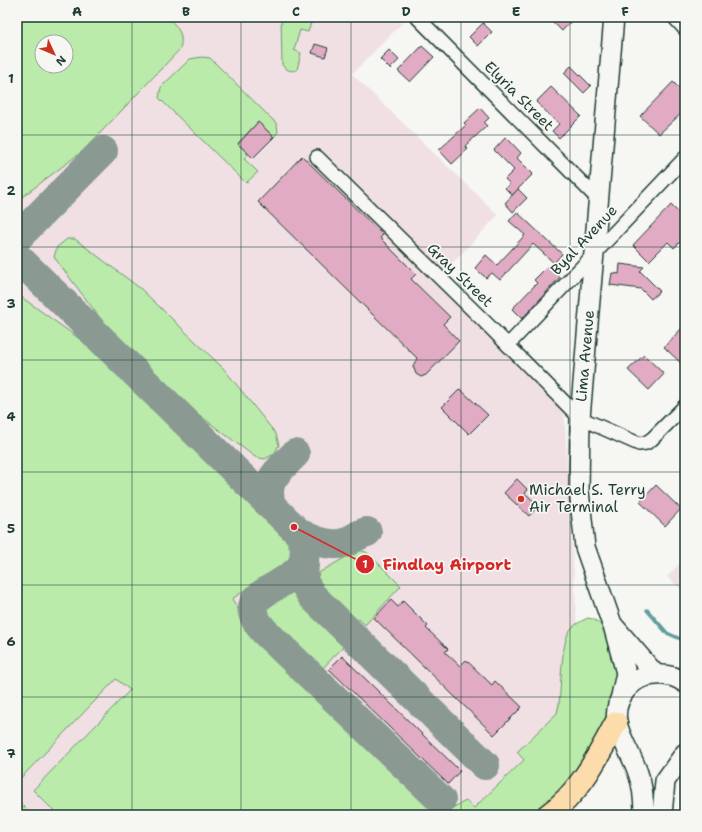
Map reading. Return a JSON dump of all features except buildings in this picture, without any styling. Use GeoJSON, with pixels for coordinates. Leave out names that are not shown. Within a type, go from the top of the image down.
{"type":"FeatureCollection","features":[{"type":"Feature","properties":{"kind":"highway"},"geometry":{"type":"LineString","coordinates":[[548,815],[568,797],[585,778],[616,723]]}},
{"type":"Feature","properties":{"kind":"street","name":"Elyria Street"},"geometry":{"type":"LineString","coordinates":[[417,17],[598,198]]}},
{"type":"Feature","properties":{"kind":"street","name":"Lima Avenue"},"geometry":{"type":"LineString","coordinates":[[614,17],[580,418],[579,491],[582,527],[591,567],[612,624],[655,674]]}},
{"type":"Feature","properties":{"kind":"street"},"geometry":{"type":"LineString","coordinates":[[674,17],[685,29]]}},
{"type":"Feature","properties":{"kind":"street","name":"Gray Street"},"geometry":{"type":"LineString","coordinates":[[317,157],[580,418]]}},
{"type":"Feature","properties":{"kind":"street","name":"Byal Avenue"},"geometry":{"type":"LineString","coordinates":[[508,345],[593,253],[685,158]]}},
{"type":"Feature","properties":{"kind":"street"},"geometry":{"type":"LineString","coordinates":[[580,418],[639,444],[646,443],[652,439],[685,406]]}},
{"type":"Feature","properties":{"kind":"street"},"geometry":{"type":"LineString","coordinates":[[612,624],[626,673],[621,696],[616,709],[616,723],[620,737],[628,749],[639,774],[644,798],[644,815]]}},
{"type":"Feature","properties":{"kind":"street"},"geometry":{"type":"LineString","coordinates":[[621,696],[630,685],[642,678],[655,674],[668,675],[685,683]]}},
{"type":"Feature","properties":{"kind":"street"},"geometry":{"type":"LineString","coordinates":[[662,815],[665,781],[685,753]]}},
{"type":"Feature","properties":{"kind":"shaded area"},"geometry":{"type":"Polygon","coordinates":[[[17,17],[395,17],[402,23],[352,74],[498,215],[434,283],[564,407],[578,647],[567,752],[487,815],[17,815],[17,17]]]}},
{"type":"Feature","properties":{"kind":"shaded area"},"geometry":{"type":"Polygon","coordinates":[[[685,558],[685,593],[667,577],[685,558]]]}},
{"type":"Feature","properties":{"kind":"green space"},"geometry":{"type":"Polygon","coordinates":[[[17,17],[167,17],[174,24],[181,35],[180,49],[84,150],[17,201],[17,17]]]}},
{"type":"Feature","properties":{"kind":"green space"},"geometry":{"type":"Polygon","coordinates":[[[281,17],[309,17],[311,23],[308,32],[300,30],[294,50],[301,53],[297,70],[289,70],[282,65],[281,17]]]}},
{"type":"Feature","properties":{"kind":"green space"},"geometry":{"type":"Polygon","coordinates":[[[202,57],[210,58],[277,124],[278,132],[274,137],[258,122],[238,143],[248,154],[244,159],[258,172],[246,183],[159,98],[161,87],[190,59],[202,57]]]}},
{"type":"Feature","properties":{"kind":"green space"},"geometry":{"type":"Polygon","coordinates":[[[67,239],[75,239],[141,289],[224,369],[276,434],[279,445],[274,454],[265,459],[255,457],[190,408],[107,327],[54,257],[57,247],[67,239]]]}},
{"type":"Feature","properties":{"kind":"green space"},"geometry":{"type":"Polygon","coordinates":[[[17,294],[88,345],[293,544],[293,551],[287,562],[232,599],[249,627],[429,802],[430,811],[419,815],[58,815],[33,790],[130,690],[116,679],[17,782],[17,294]]]}},
{"type":"Feature","properties":{"kind":"green space"},"geometry":{"type":"Polygon","coordinates":[[[358,550],[366,552],[371,556],[401,586],[365,625],[359,619],[354,625],[319,592],[316,584],[320,572],[358,550]]]}},
{"type":"Feature","properties":{"kind":"green space"},"geometry":{"type":"Polygon","coordinates":[[[287,593],[300,593],[349,641],[319,672],[261,615],[263,608],[287,593]]]}},
{"type":"Feature","properties":{"kind":"green space"},"geometry":{"type":"Polygon","coordinates":[[[588,618],[599,623],[603,629],[616,658],[617,669],[610,704],[604,722],[596,740],[575,773],[534,815],[437,815],[466,801],[474,808],[524,760],[517,752],[557,713],[563,654],[567,636],[574,626],[588,618]]]}},
{"type":"Feature","properties":{"kind":"green space"},"geometry":{"type":"Polygon","coordinates":[[[17,800],[32,815],[17,815],[17,800]]]}},
{"type":"Feature","properties":{"kind":"waterway"},"geometry":{"type":"LineString","coordinates":[[647,610],[667,633],[685,641]]}},
{"type":"Feature","properties":{"kind":"taxiway"},"geometry":{"type":"LineString","coordinates":[[17,238],[103,151]]}},
{"type":"Feature","properties":{"kind":"taxiway"},"geometry":{"type":"LineString","coordinates":[[17,257],[299,533],[305,546],[303,581],[312,596],[485,765]]}},
{"type":"Feature","properties":{"kind":"taxiway"},"geometry":{"type":"LineString","coordinates":[[272,507],[269,498],[270,483],[278,471],[295,454]]}},
{"type":"Feature","properties":{"kind":"taxiway"},"geometry":{"type":"LineString","coordinates":[[299,533],[315,540],[338,544],[344,543],[367,532]]}},
{"type":"Feature","properties":{"kind":"taxiway"},"geometry":{"type":"LineString","coordinates":[[304,563],[296,573],[263,594],[256,601],[253,609],[256,620],[267,634],[441,800]]}},
{"type":"Feature","properties":{"kind":"place","name":"Michael S. Terry Air Terminal"},"geometry":{"type":"Point","coordinates":[521,499]}},
{"type":"Feature","properties":{"kind":"place","name":"Findlay Airport"},"geometry":{"type":"Point","coordinates":[294,527]}}]}
